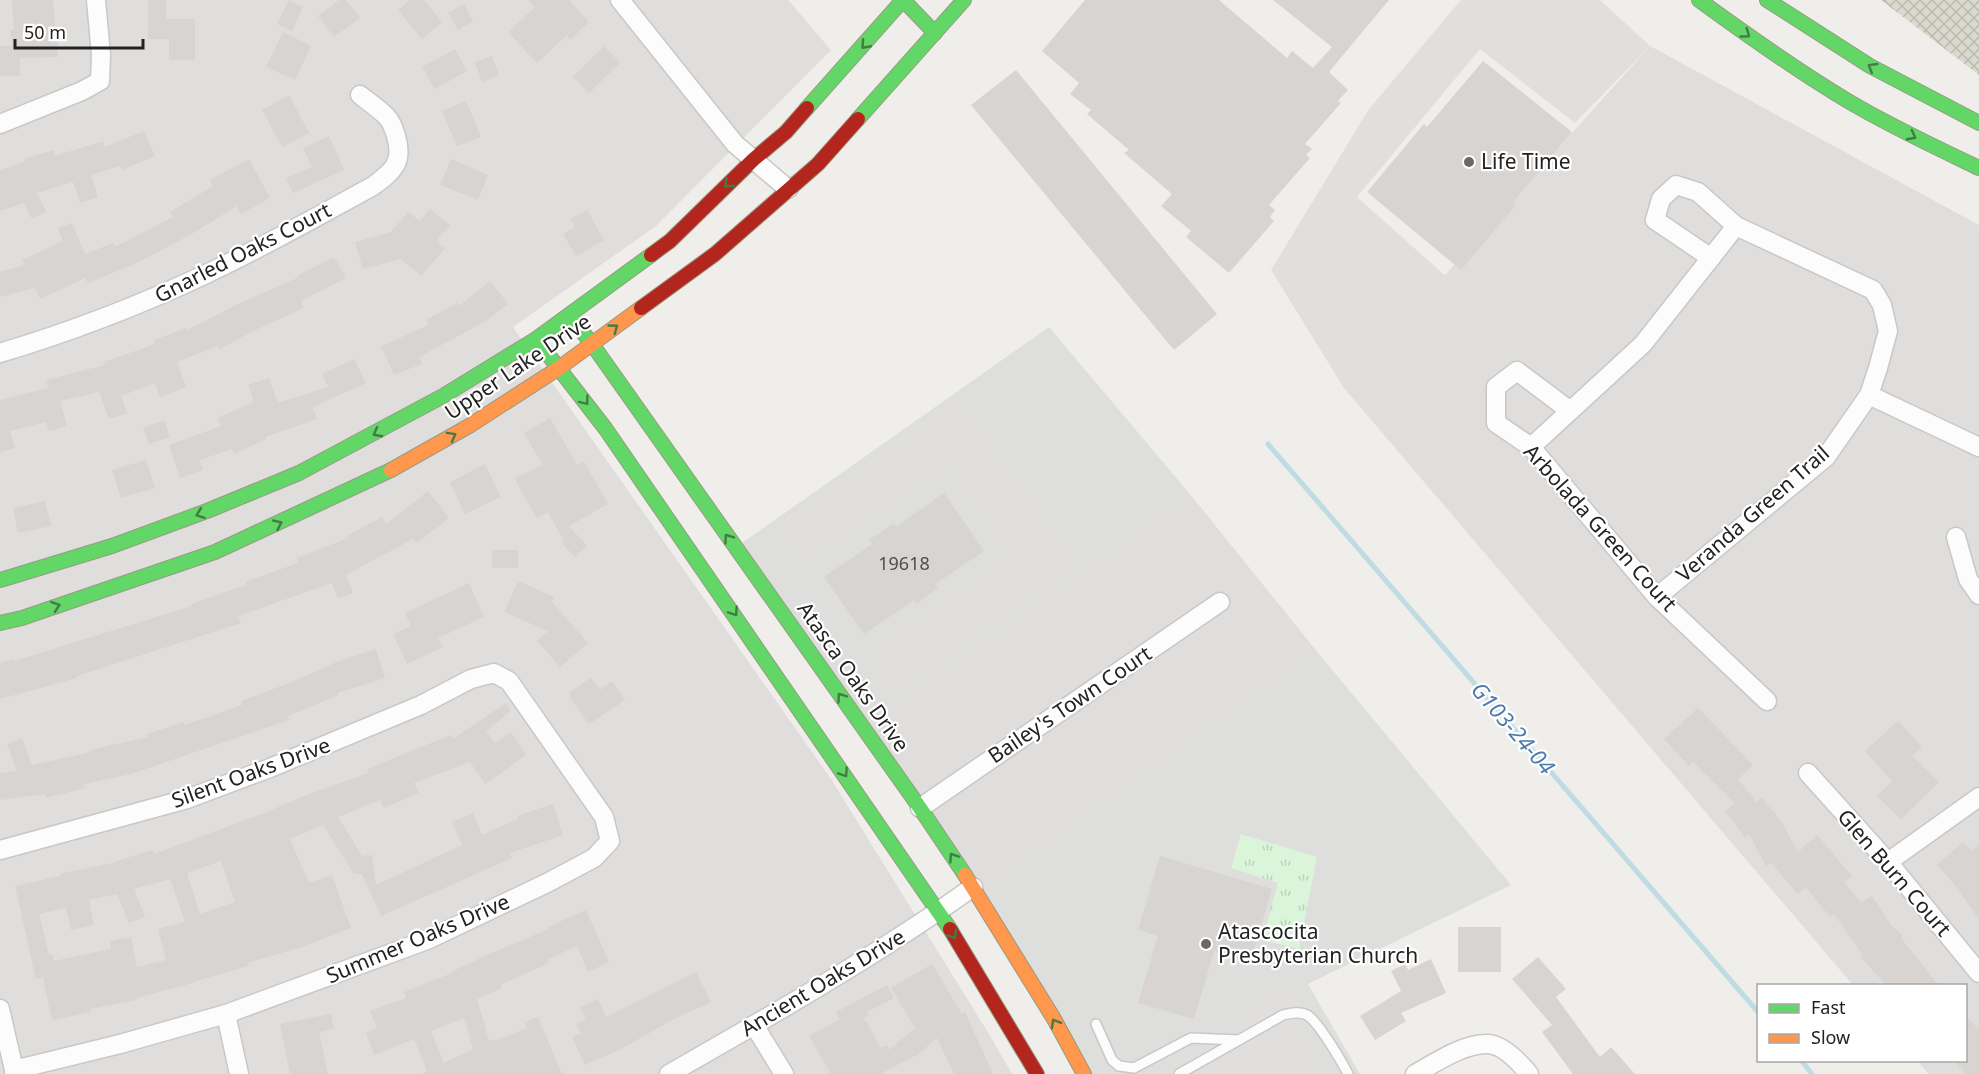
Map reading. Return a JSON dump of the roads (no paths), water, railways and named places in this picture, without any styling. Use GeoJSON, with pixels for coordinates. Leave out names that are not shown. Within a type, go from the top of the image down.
{"type":"FeatureCollection","features":[{"type":"Feature","properties":{"kind":"street"},"geometry":{"type":"LineString","coordinates":[[0,124],[82,91],[100,81],[101,55],[96,0]]}},
{"type":"Feature","properties":{"kind":"street"},"geometry":{"type":"LineString","coordinates":[[620,0],[735,144],[788,189]]}},
{"type":"Feature","properties":{"kind":"street"},"geometry":{"type":"LineString","coordinates":[[903,0],[935,33]]}},
{"type":"Feature","properties":{"kind":"street","name":"Upper Lake Drive"},"geometry":{"type":"LineString","coordinates":[[0,580],[112,546],[245,501],[384,429],[536,339],[670,241],[754,159],[786,132],[903,0]]}},
{"type":"Feature","properties":{"kind":"street","name":"Upper Lake Drive"},"geometry":{"type":"LineString","coordinates":[[0,623],[22,618],[215,552],[256,528],[385,474],[470,426],[559,368],[715,254],[818,164],[964,0]]}},
{"type":"Feature","properties":{"kind":"street"},"geometry":{"type":"LineString","coordinates":[[1699,0],[1752,39],[1848,101],[1926,143],[1979,168]]}},
{"type":"Feature","properties":{"kind":"street"},"geometry":{"type":"LineString","coordinates":[[1767,0],[1875,69],[1932,101],[1979,123]]}},
{"type":"Feature","properties":{"kind":"street","name":"Gnarled Oaks Court"},"geometry":{"type":"LineString","coordinates":[[0,353],[40,341],[137,305],[205,275],[373,186],[388,174],[398,161],[400,149],[394,129],[387,117],[360,95]]}},
{"type":"Feature","properties":{"kind":"street"},"geometry":{"type":"LineString","coordinates":[[1531,447],[1643,344],[1711,258],[1736,226],[1698,192],[1676,185],[1661,198],[1655,220],[1711,258]]}},
{"type":"Feature","properties":{"kind":"street","name":"Veranda Green Trail"},"geometry":{"type":"LineString","coordinates":[[1657,597],[1826,457],[1869,395],[1888,331],[1882,305],[1873,290],[1736,226]]}},
{"type":"Feature","properties":{"kind":"street","name":"Atasca Oaks Drive"},"geometry":{"type":"LineString","coordinates":[[570,316],[592,344],[747,573],[920,808],[973,887],[1054,1019],[1084,1074]]}},
{"type":"Feature","properties":{"kind":"street"},"geometry":{"type":"LineString","coordinates":[[536,339],[606,428],[724,589],[939,911],[1037,1074]]}},
{"type":"Feature","properties":{"kind":"street","name":"Arbolada Green Court"},"geometry":{"type":"LineString","coordinates":[[1569,410],[1517,371],[1496,387],[1496,423],[1531,447],[1657,597],[1767,701]]}},
{"type":"Feature","properties":{"kind":"street"},"geometry":{"type":"LineString","coordinates":[[1869,395],[1979,447]]}},
{"type":"Feature","properties":{"kind":"street"},"geometry":{"type":"LineString","coordinates":[[1956,537],[1968,579],[1979,595]]}},
{"type":"Feature","properties":{"kind":"street","name":"Bailey's Town Court"},"geometry":{"type":"LineString","coordinates":[[920,808],[1220,602]]}},
{"type":"Feature","properties":{"kind":"street","name":"Silent Oaks Drive"},"geometry":{"type":"LineString","coordinates":[[0,850],[187,799],[280,764],[421,705],[471,679],[494,673]]}},
{"type":"Feature","properties":{"kind":"street","name":"Summer Oaks Drive"},"geometry":{"type":"LineString","coordinates":[[15,1072],[226,1014],[427,940],[482,915],[594,858],[610,841],[604,817],[509,681],[494,673]]}},
{"type":"Feature","properties":{"kind":"street","name":"Glen Burn Court"},"geometry":{"type":"LineString","coordinates":[[1808,773],[1888,862],[1979,973]]}},
{"type":"Feature","properties":{"kind":"street"},"geometry":{"type":"LineString","coordinates":[[1888,862],[1979,797]]}},
{"type":"Feature","properties":{"kind":"street","name":"Ancient Oaks Drive"},"geometry":{"type":"LineString","coordinates":[[669,1074],[861,961],[973,887]]}},
{"type":"Feature","properties":{"kind":"street"},"geometry":{"type":"LineString","coordinates":[[0,1009],[15,1072]]}},
{"type":"Feature","properties":{"kind":"street"},"geometry":{"type":"LineString","coordinates":[[226,1014],[239,1074]]}},
{"type":"Feature","properties":{"kind":"street"},"geometry":{"type":"LineString","coordinates":[[754,1025],[784,1074]]}},
{"type":"Feature","properties":{"kind":"street"},"geometry":{"type":"LineString","coordinates":[[1415,1074],[1465,1048],[1490,1044],[1506,1051],[1529,1074]]}},
{"type":"Feature","properties":{"kind":"lane"},"geometry":{"type":"LineString","coordinates":[[1179,1074],[1283,1015],[1296,1013],[1308,1016],[1335,1049],[1348,1074]]}},
{"type":"Feature","properties":{"kind":"lane"},"geometry":{"type":"LineString","coordinates":[[1096,1024],[1112,1060],[1119,1066],[1136,1071],[1191,1038],[1239,1040]]}},
{"type":"Feature","properties":{"kind":"waterway","name":"G103-24-04"},"geometry":{"type":"LineString","coordinates":[[1268,444],[1757,1011]]}},
{"type":"Feature","properties":{"kind":"waterway","name":"G103-24-04"},"geometry":{"type":"LineString","coordinates":[[1803,1062],[1812,1074]]}},
{"type":"Feature","properties":{"kind":"place","name":"Life Time"},"geometry":{"type":"Point","coordinates":[1469,162]}},
{"type":"Feature","properties":{"kind":"place","name":"Atascocita Presbyterian Church"},"geometry":{"type":"Point","coordinates":[1206,944]}}]}
